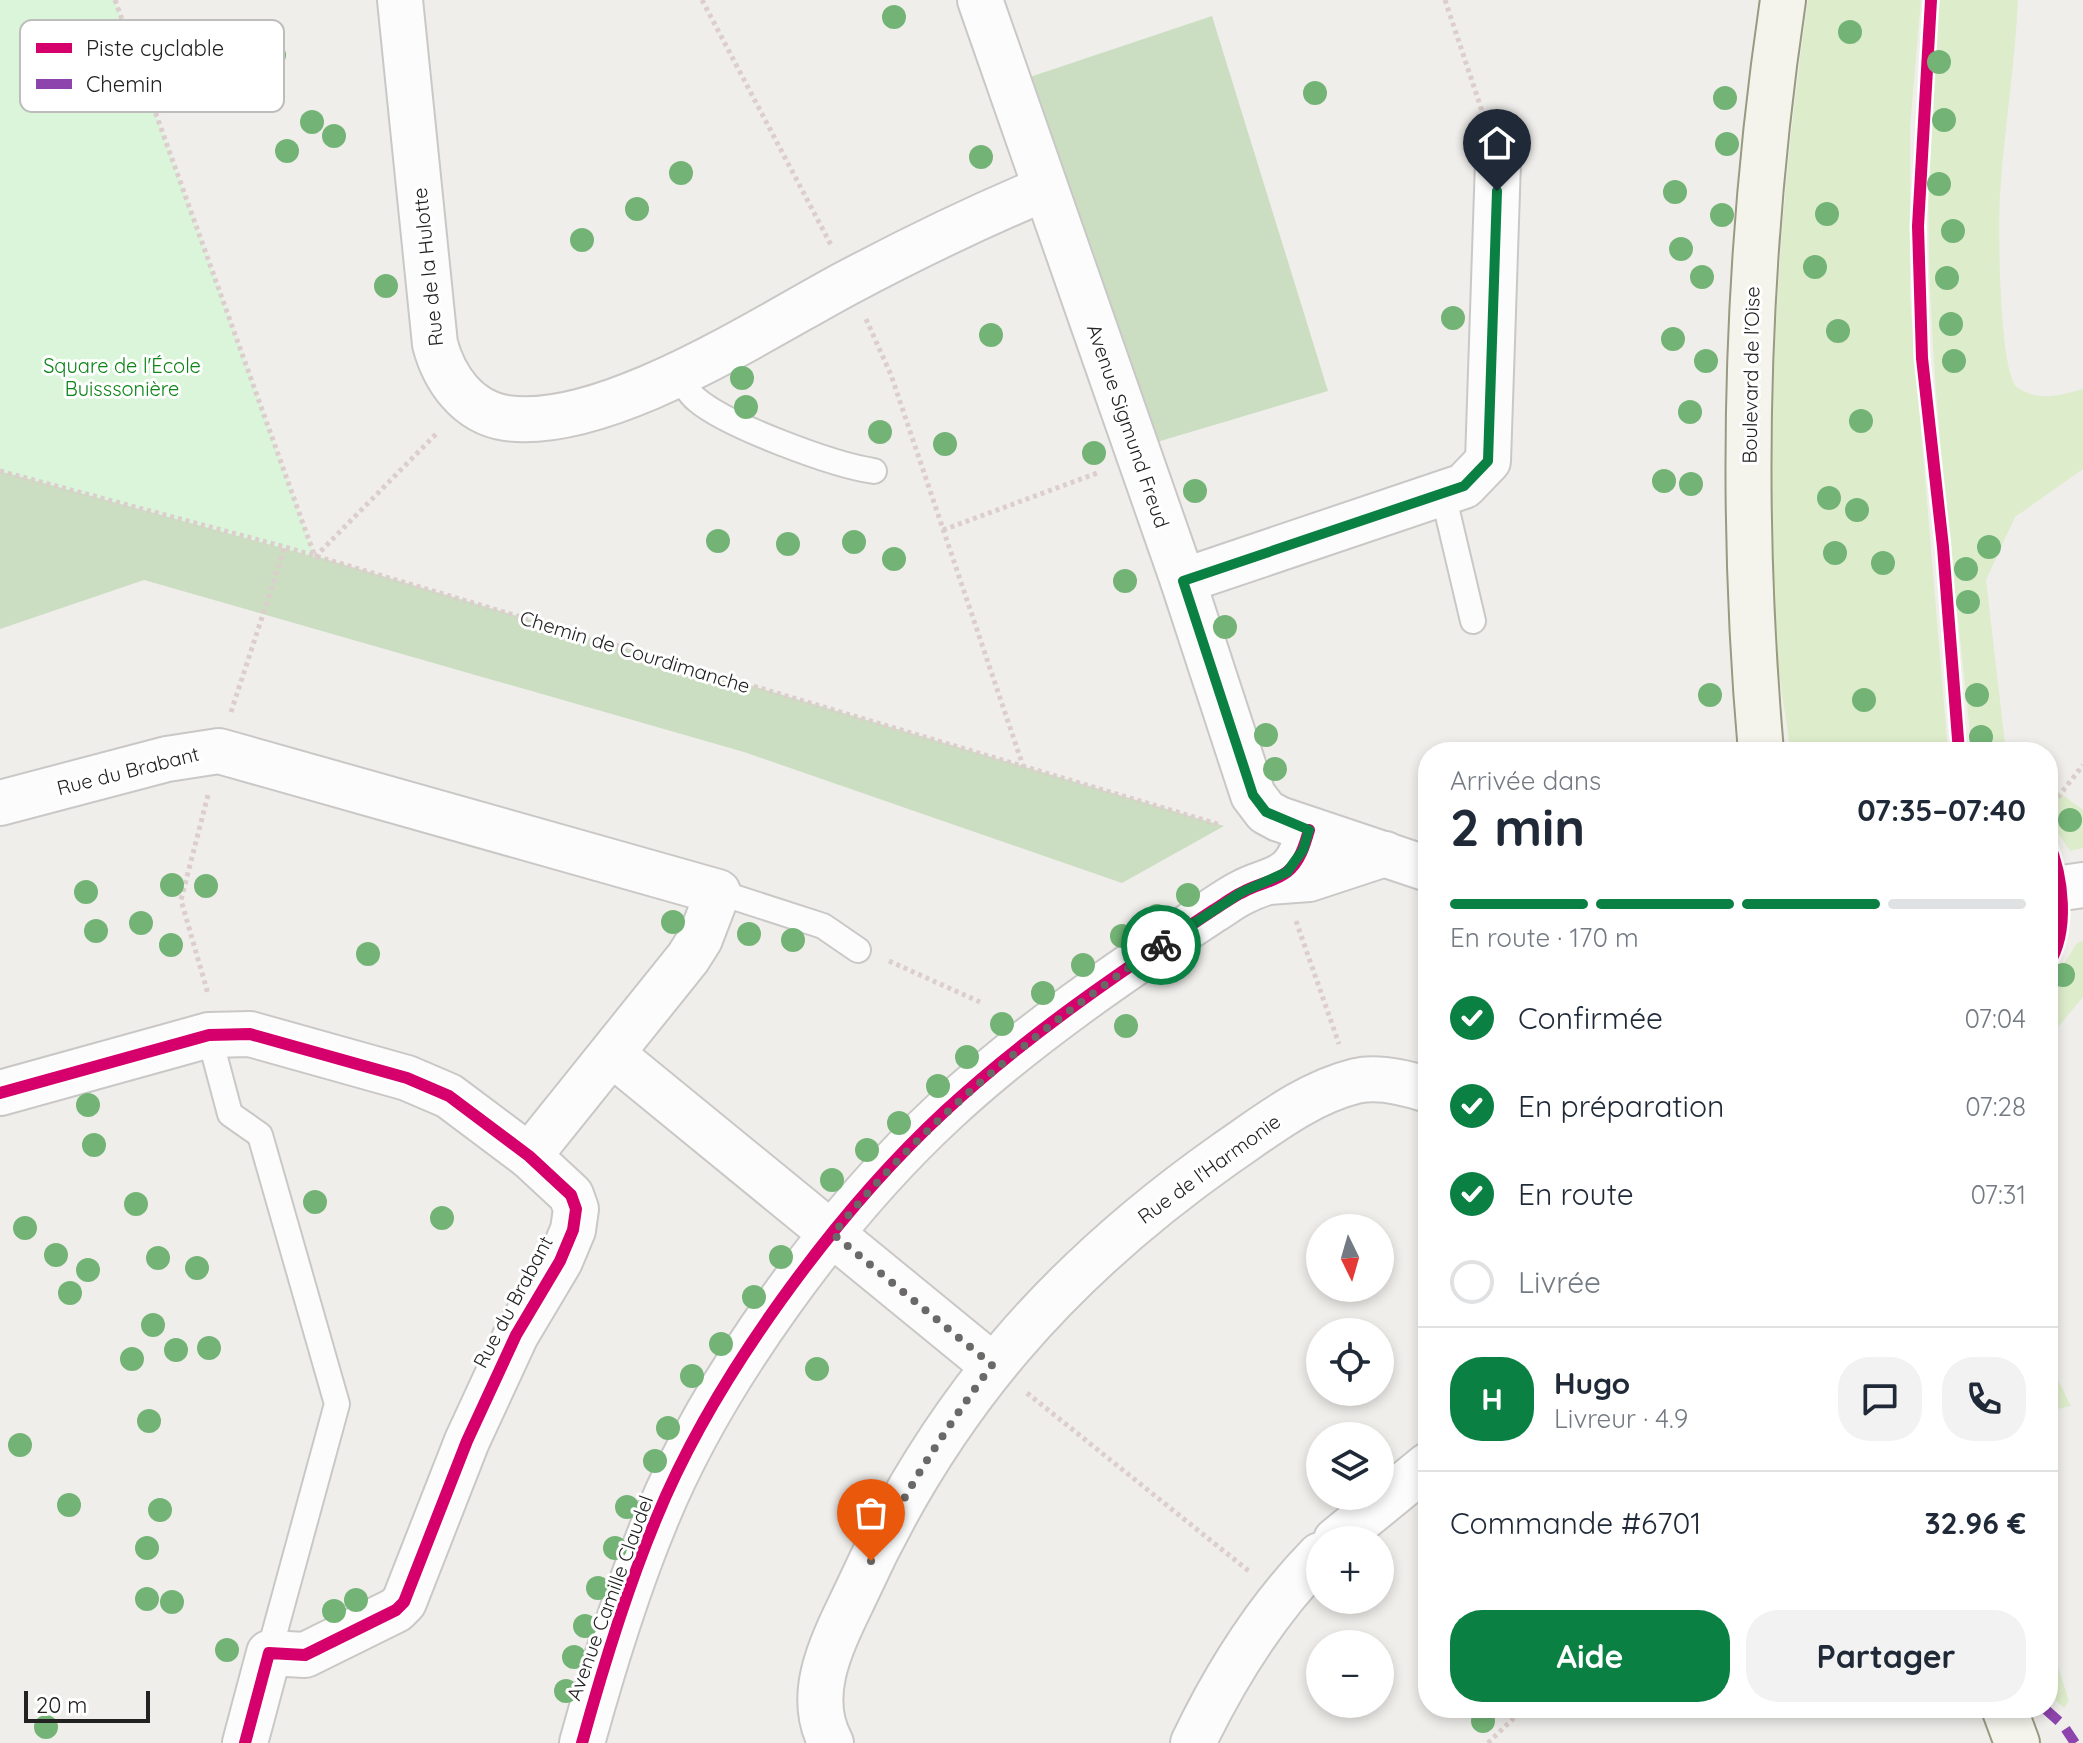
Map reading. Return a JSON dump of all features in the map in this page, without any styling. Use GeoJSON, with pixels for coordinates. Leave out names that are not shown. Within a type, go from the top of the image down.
{"type":"FeatureCollection","features":[{"type":"Feature","properties":{"kind":"main road","name":"Boulevard de l'Oise"},"geometry":{"type":"LineString","coordinates":[[1760,742],[1752,607],[1751,345],[1754,241],[1783,0]]}},
{"type":"Feature","properties":{"kind":"main road"},"geometry":{"type":"LineString","coordinates":[[2008,1718],[2017,1743]]}},
{"type":"Feature","properties":{"kind":"street","name":"Rue de la Hulotte"},"geometry":{"type":"LineString","coordinates":[[400,0],[435,344],[441,366],[451,383],[469,401],[505,418],[577,411],[678,375],[850,281],[1044,189]]}},
{"type":"Feature","properties":{"kind":"street","name":"Avenue Sigmund Freud"},"geometry":{"type":"LineString","coordinates":[[980,0],[1183,581],[1286,818]]}},
{"type":"Feature","properties":{"kind":"street"},"geometry":{"type":"LineString","coordinates":[[1183,581],[1464,486],[1488,461],[1498,162]]}},
{"type":"Feature","properties":{"kind":"street","name":"Rue du Brabant"},"geometry":{"type":"LineString","coordinates":[[0,803],[167,759],[219,751],[718,892]]}},
{"type":"Feature","properties":{"kind":"street"},"geometry":{"type":"LineString","coordinates":[[1385,854],[1309,879],[1255,887],[1259,867],[1286,818],[1418,866]]}},
{"type":"Feature","properties":{"kind":"street"},"geometry":{"type":"LineString","coordinates":[[2058,889],[2083,885]]}},
{"type":"Feature","properties":{"kind":"street","name":"Avenue Camille Claudel"},"geometry":{"type":"LineString","coordinates":[[582,1743],[604,1664],[656,1517],[725,1388],[783,1297],[868,1190],[944,1112],[1018,1047],[1255,887]]}},
{"type":"Feature","properties":{"kind":"street"},"geometry":{"type":"LineString","coordinates":[[529,1156],[688,958],[700,939],[718,892]]}},
{"type":"Feature","properties":{"kind":"street","name":"Rue du Brabant"},"geometry":{"type":"LineString","coordinates":[[0,1093],[209,1035],[250,1034],[407,1078],[449,1096],[529,1156],[571,1195],[576,1209],[573,1230],[560,1261],[516,1335],[467,1441],[404,1602],[396,1610],[305,1655],[269,1653]]}},
{"type":"Feature","properties":{"kind":"street"},"geometry":{"type":"LineString","coordinates":[[612,1054],[992,1365]]}},
{"type":"Feature","properties":{"kind":"street","name":"Rue de l'Harmonie"},"geometry":{"type":"LineString","coordinates":[[831,1743],[821,1722],[823,1670],[902,1498],[938,1439],[992,1365],[1042,1309],[1171,1192],[1305,1101],[1353,1082],[1418,1087]]}},
{"type":"Feature","properties":{"kind":"street"},"geometry":{"type":"LineString","coordinates":[[1353,1526],[1418,1473]]}},
{"type":"Feature","properties":{"kind":"street"},"geometry":{"type":"LineString","coordinates":[[1193,1743],[1217,1695],[1280,1596],[1306,1569]]}},
{"type":"Feature","properties":{"kind":"street"},"geometry":{"type":"LineString","coordinates":[[245,1743],[269,1653]]}},
{"type":"Feature","properties":{"kind":"lane"},"geometry":{"type":"LineString","coordinates":[[678,375],[693,397],[707,408],[806,452],[874,471]]}},
{"type":"Feature","properties":{"kind":"lane"},"geometry":{"type":"LineString","coordinates":[[1443,494],[1473,621]]}},
{"type":"Feature","properties":{"kind":"lane","name":"Rue du Brabant"},"geometry":{"type":"LineString","coordinates":[[718,892],[823,926],[858,950]]}},
{"type":"Feature","properties":{"kind":"lane"},"geometry":{"type":"LineString","coordinates":[[209,1035],[230,1114],[260,1135],[337,1404],[269,1653]]}},
{"type":"Feature","properties":{"kind":"path"},"geometry":{"type":"LineString","coordinates":[[115,0],[122,20]]}},
{"type":"Feature","properties":{"kind":"path"},"geometry":{"type":"LineString","coordinates":[[702,0],[850,281],[891,375],[1024,767]]}},
{"type":"Feature","properties":{"kind":"path"},"geometry":{"type":"LineString","coordinates":[[1445,0],[1498,162]]}},
{"type":"Feature","properties":{"kind":"path"},"geometry":{"type":"LineString","coordinates":[[155,112],[315,557],[469,401]]}},
{"type":"Feature","properties":{"kind":"path"},"geometry":{"type":"LineString","coordinates":[[943,530],[1139,457]]}},
{"type":"Feature","properties":{"kind":"path"},"geometry":{"type":"LineString","coordinates":[[2058,797],[2083,765]]}},
{"type":"Feature","properties":{"kind":"path"},"geometry":{"type":"LineString","coordinates":[[1300,932],[1353,1082]]}},
{"type":"Feature","properties":{"kind":"path"},"geometry":{"type":"LineString","coordinates":[[858,950],[918,972],[980,1002]]}},
{"type":"Feature","properties":{"kind":"path"},"geometry":{"type":"LineString","coordinates":[[992,1365],[1280,1596]]}},
{"type":"Feature","properties":{"kind":"path"},"geometry":{"type":"LineString","coordinates":[[1488,1743],[1514,1718]]}},
{"type":"Feature","properties":{"kind":"green space","name":"Square de l'École Buisssonière"},"geometry":{"type":"Polygon","coordinates":[[[0,0],[115,0],[122,20],[20,20],[20,112],[155,112],[315,557],[0,471],[0,0]]]}},
{"type":"Feature","properties":{"kind":"green space"},"geometry":{"type":"Polygon","coordinates":[[[1808,0],[1921,0],[1910,127],[1910,298],[1947,742],[1789,742],[1779,676],[1773,568],[1773,405],[1781,243],[1808,0]]]}},
{"type":"Feature","properties":{"kind":"green space"},"geometry":{"type":"Polygon","coordinates":[[[1940,0],[2018,0],[1999,212],[2003,329],[2012,377],[2018,388],[2034,395],[2050,396],[2083,389],[2083,469],[2015,517],[1986,580],[2005,742],[1971,742],[1935,377],[1928,188],[1931,94],[1940,0]]]}},
{"type":"Feature","properties":{"kind":"green space"},"geometry":{"type":"Polygon","coordinates":[[[1212,16],[1328,391],[1147,445],[1021,80],[1212,16]]]}},
{"type":"Feature","properties":{"kind":"green space"},"geometry":{"type":"Polygon","coordinates":[[[0,471],[285,547],[1224,826],[1122,883],[744,752],[144,580],[0,629],[0,471]]]}},
{"type":"Feature","properties":{"kind":"green space"},"geometry":{"type":"Polygon","coordinates":[[[2058,791],[2083,810],[2083,848],[2070,851],[2058,833],[2058,791]]]}},
{"type":"Feature","properties":{"kind":"green space"},"geometry":{"type":"Polygon","coordinates":[[[2083,941],[2083,997],[2058,1027],[2058,973],[2077,943],[2083,941]]]}},
{"type":"Feature","properties":{"kind":"green space"},"geometry":{"type":"Polygon","coordinates":[[[2058,1380],[2071,1406],[2058,1409],[2058,1380]]]}},
{"type":"Feature","properties":{"kind":"green space"},"geometry":{"type":"Polygon","coordinates":[[[2058,1667],[2069,1701],[2064,1708],[2058,1703],[2058,1667]]]}},
{"type":"Feature","properties":{"kind":"marked path"},"geometry":{"type":"LineString","coordinates":[[2055,1718],[2075,1743]]}},
{"type":"Feature","properties":{"kind":"cycle path"},"geometry":{"type":"LineString","coordinates":[[1931,0],[1918,226],[1922,358],[1943,547],[1958,742]]}},
{"type":"Feature","properties":{"kind":"cycle path"},"geometry":{"type":"LineString","coordinates":[[582,1743],[635,1574],[680,1465],[743,1355],[820,1248],[903,1152],[976,1083],[1041,1030],[1143,957],[1235,896],[1287,872],[1299,858],[1309,830]]}},
{"type":"Feature","properties":{"kind":"cycle path"},"geometry":{"type":"LineString","coordinates":[[2058,876],[2062,903],[2058,940]]}},
{"type":"Feature","properties":{"kind":"cycle path"},"geometry":{"type":"LineString","coordinates":[[0,1093],[209,1035],[250,1034],[407,1078],[449,1096],[529,1156],[571,1195],[576,1209],[573,1230],[560,1261],[516,1335],[467,1441],[404,1602],[396,1610],[305,1655],[269,1653],[245,1743]]}},
{"type":"Feature","properties":{"kind":"way so far"},"geometry":{"type":"LineString","coordinates":[[871,1561],[902,1498],[938,1439],[992,1365],[833,1234],[868,1190],[944,1112],[1018,1047],[1161,945]]}},
{"type":"Feature","properties":{"kind":"route"},"geometry":{"type":"LineString","coordinates":[[1161,945],[1242,892],[1287,872],[1303,850],[1309,830],[1266,812],[1253,795],[1183,581],[1464,486],[1488,461],[1497,191]]}}]}
